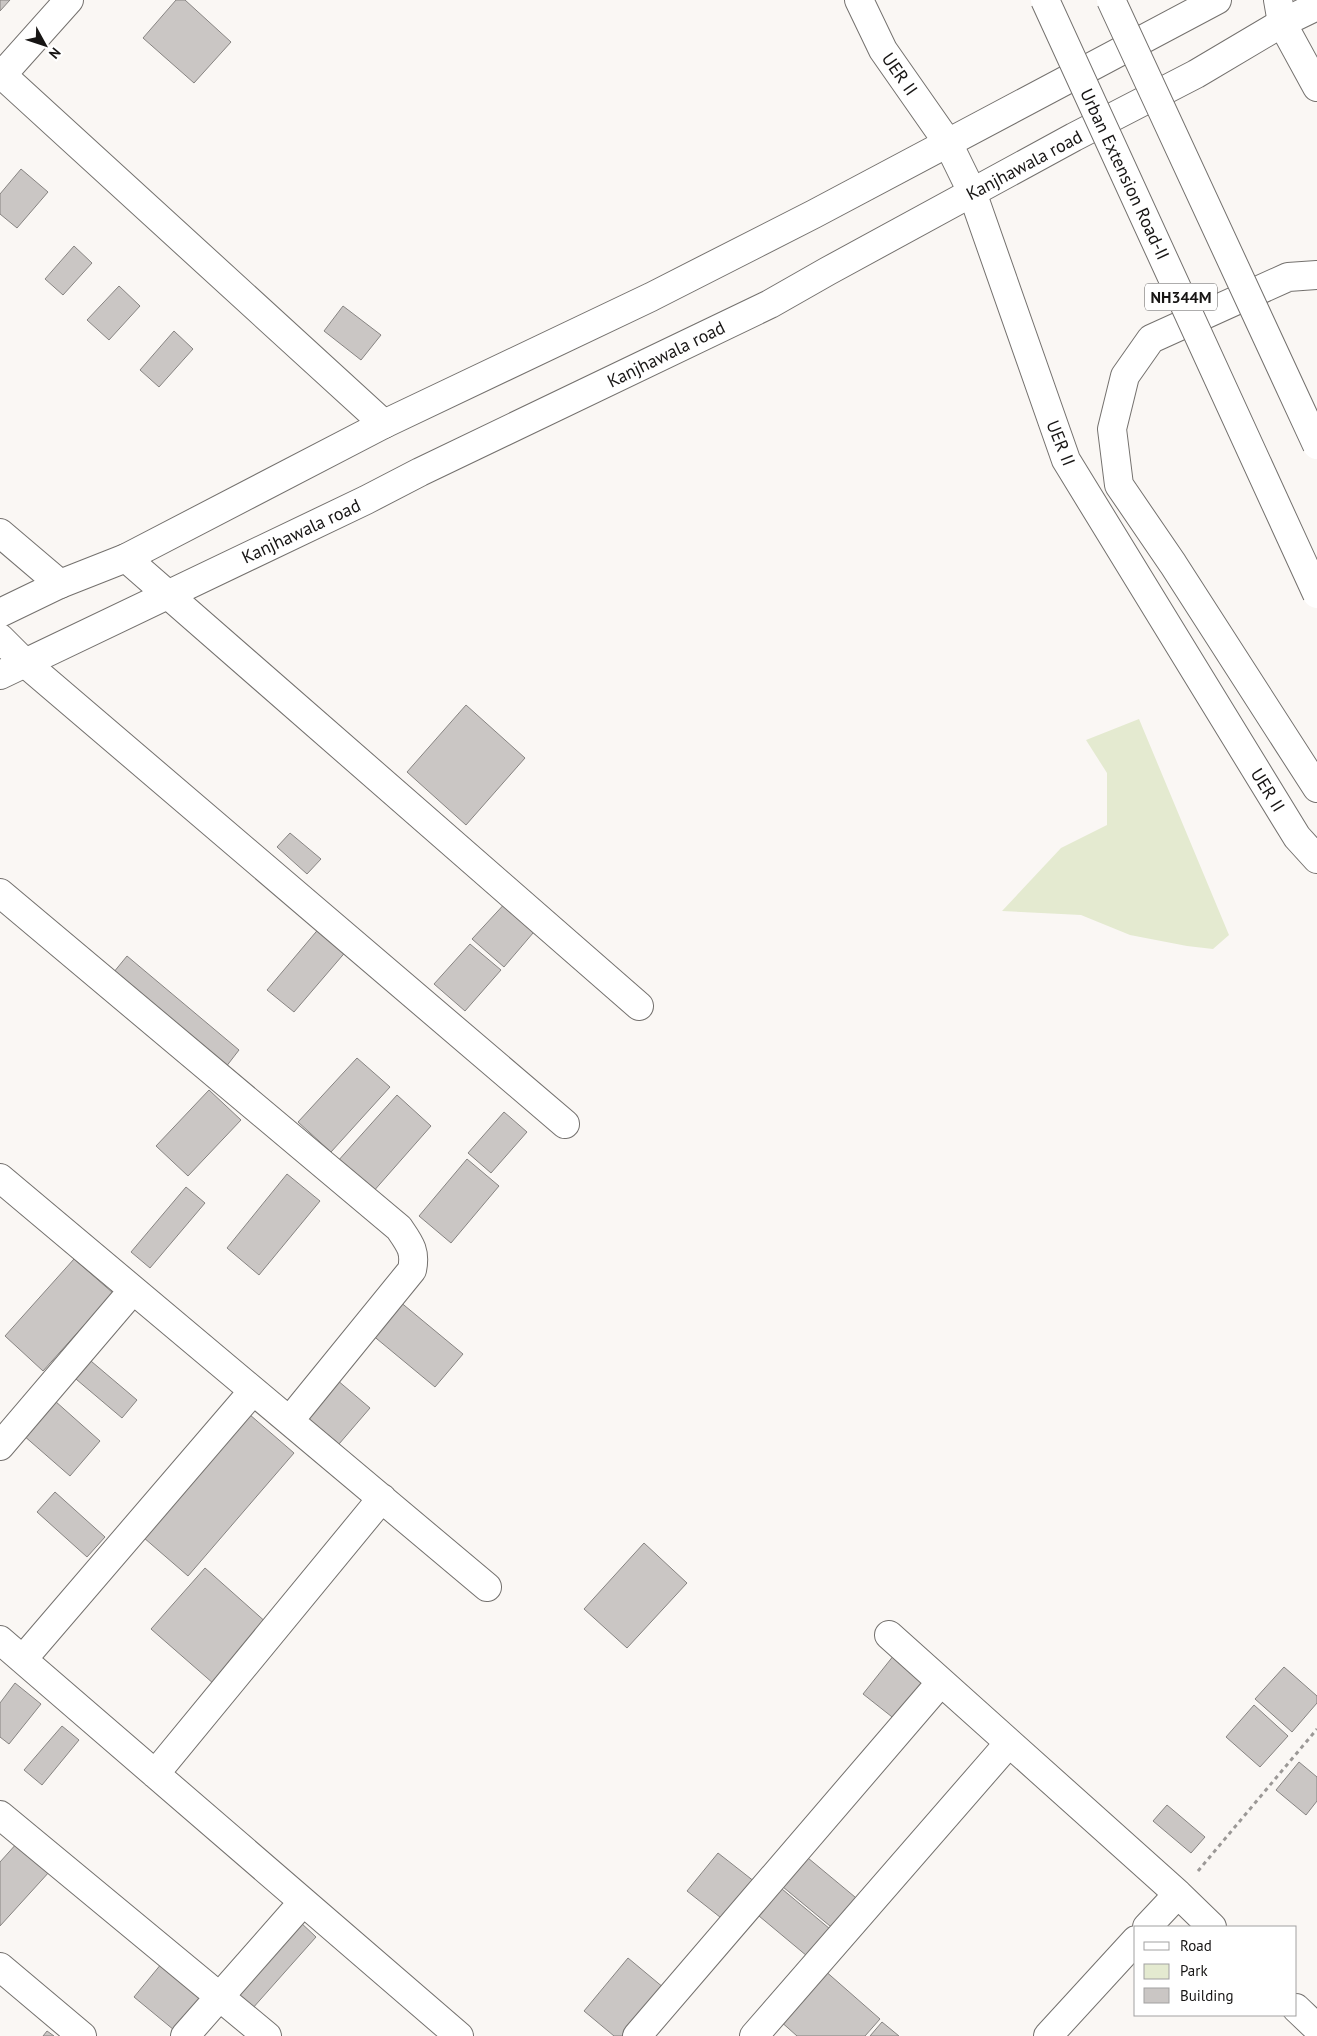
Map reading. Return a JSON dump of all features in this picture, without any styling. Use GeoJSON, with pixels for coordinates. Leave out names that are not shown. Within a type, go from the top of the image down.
{"type":"FeatureCollection","features":[{"type":"Feature","properties":{"kind":"main road"},"geometry":{"type":"LineString","coordinates":[[69,0],[1,74],[384,424]]}},
{"type":"Feature","properties":{"kind":"main road","name":"UER II"},"geometry":{"type":"LineString","coordinates":[[859,0],[883,50],[948,143],[972,192],[1066,460],[1297,837],[1317,859]]}},
{"type":"Feature","properties":{"kind":"main road","name":"Urban Extension Road-II"},"geometry":{"type":"LineString","coordinates":[[1045,0],[1317,594]]}},
{"type":"Feature","properties":{"kind":"main road","name":"NH344M"},"geometry":{"type":"LineString","coordinates":[[1111,0],[1317,445]]}},
{"type":"Feature","properties":{"kind":"main road"},"geometry":{"type":"LineString","coordinates":[[0,613],[60,584],[126,558],[384,424],[651,297],[814,214],[1216,0]]}},
{"type":"Feature","properties":{"kind":"main road","name":"Kanjhawala road"},"geometry":{"type":"LineString","coordinates":[[0,675],[770,304],[972,192],[1196,74],[1280,12],[1317,6]]}},
{"type":"Feature","properties":{"kind":"main road"},"geometry":{"type":"LineString","coordinates":[[1280,12],[1317,87]]}},
{"type":"Feature","properties":{"kind":"main road"},"geometry":{"type":"LineString","coordinates":[[1317,275],[1288,276],[1151,339],[1125,376],[1112,429],[1119,484],[1173,564],[1317,788]]}},
{"type":"Feature","properties":{"kind":"main road"},"geometry":{"type":"LineString","coordinates":[[0,534],[60,584]]}},
{"type":"Feature","properties":{"kind":"main road"},"geometry":{"type":"LineString","coordinates":[[126,558],[640,1006]]}},
{"type":"Feature","properties":{"kind":"main road"},"geometry":{"type":"LineString","coordinates":[[0,638],[24,662],[565,1124]]}},
{"type":"Feature","properties":{"kind":"main road"},"geometry":{"type":"LineString","coordinates":[[0,893],[399,1228],[408,1242],[415,1257],[412,1270],[290,1420]]}},
{"type":"Feature","properties":{"kind":"main road"},"geometry":{"type":"LineString","coordinates":[[0,1178],[487,1587]]}},
{"type":"Feature","properties":{"kind":"main road"},"geometry":{"type":"LineString","coordinates":[[0,1446],[133,1290]]}},
{"type":"Feature","properties":{"kind":"main road"},"geometry":{"type":"LineString","coordinates":[[23,1659],[253,1392]]}},
{"type":"Feature","properties":{"kind":"main road"},"geometry":{"type":"LineString","coordinates":[[155,1774],[382,1498]]}},
{"type":"Feature","properties":{"kind":"main road"},"geometry":{"type":"LineString","coordinates":[[889,1635],[1178,1894],[1211,1926]]}},
{"type":"Feature","properties":{"kind":"main road"},"geometry":{"type":"LineString","coordinates":[[0,1640],[459,2036]]}},
{"type":"Feature","properties":{"kind":"main road"},"geometry":{"type":"LineString","coordinates":[[637,2036],[941,1682]]}},
{"type":"Feature","properties":{"kind":"main road"},"geometry":{"type":"LineString","coordinates":[[754,2036],[1009,1743]]}},
{"type":"Feature","properties":{"kind":"main road"},"geometry":{"type":"LineString","coordinates":[[0,1815],[267,2036]]}},
{"type":"Feature","properties":{"kind":"main road"},"geometry":{"type":"LineString","coordinates":[[1149,1926],[1178,1894]]}},
{"type":"Feature","properties":{"kind":"main road"},"geometry":{"type":"LineString","coordinates":[[185,2036],[304,1902]]}},
{"type":"Feature","properties":{"kind":"main road"},"geometry":{"type":"LineString","coordinates":[[1048,2036],[1134,1942]]}},
{"type":"Feature","properties":{"kind":"main road"},"geometry":{"type":"LineString","coordinates":[[0,1967],[82,2036]]}},
{"type":"Feature","properties":{"kind":"main road"},"geometry":{"type":"LineString","coordinates":[[1297,2009],[1317,2028]]}},
{"type":"Feature","properties":{"kind":"path"},"geometry":{"type":"LineString","coordinates":[[1178,1894],[1317,1729]]}},
{"type":"Feature","properties":{"kind":"green space"},"geometry":{"type":"Polygon","coordinates":[[[1139,719],[1229,935],[1213,949],[1130,935],[1081,915],[1002,911],[1061,848],[1107,825],[1107,773],[1086,740],[1139,719]]]}},
{"type":"Feature","properties":{"kind":"building"},"geometry":{"type":"Polygon","coordinates":[[[0,0],[10,0],[0,11],[0,0]]]}},
{"type":"Feature","properties":{"kind":"building"},"geometry":{"type":"Polygon","coordinates":[[[176,0],[185,0],[231,42],[194,83],[143,38],[176,0]]]}},
{"type":"Feature","properties":{"kind":"building"},"geometry":{"type":"Polygon","coordinates":[[[21,169],[48,192],[17,228],[0,214],[0,194],[21,169]]]}},
{"type":"Feature","properties":{"kind":"building"},"geometry":{"type":"Polygon","coordinates":[[[74,246],[92,263],[63,295],[45,279],[74,246]]]}},
{"type":"Feature","properties":{"kind":"building"},"geometry":{"type":"Polygon","coordinates":[[[119,286],[140,306],[109,340],[87,320],[119,286]]]}},
{"type":"Feature","properties":{"kind":"building"},"geometry":{"type":"Polygon","coordinates":[[[343,306],[381,335],[361,360],[324,331],[343,306]]]}},
{"type":"Feature","properties":{"kind":"building"},"geometry":{"type":"Polygon","coordinates":[[[174,331],[193,349],[159,387],[140,370],[174,331]]]}},
{"type":"Feature","properties":{"kind":"building"},"geometry":{"type":"Polygon","coordinates":[[[466,705],[525,758],[466,825],[407,772],[466,705]]]}},
{"type":"Feature","properties":{"kind":"building"},"geometry":{"type":"Polygon","coordinates":[[[290,833],[321,859],[307,874],[277,847],[290,833]]]}},
{"type":"Feature","properties":{"kind":"building"},"geometry":{"type":"Polygon","coordinates":[[[509,899],[539,926],[504,967],[472,939],[509,899]]]}},
{"type":"Feature","properties":{"kind":"building"},"geometry":{"type":"Polygon","coordinates":[[[321,926],[348,949],[294,1012],[267,990],[321,926]]]}},
{"type":"Feature","properties":{"kind":"building"},"geometry":{"type":"Polygon","coordinates":[[[470,944],[501,970],[465,1011],[434,984],[470,944]]]}},
{"type":"Feature","properties":{"kind":"building"},"geometry":{"type":"Polygon","coordinates":[[[127,956],[239,1050],[222,1072],[109,978],[127,956]]]}},
{"type":"Feature","properties":{"kind":"building"},"geometry":{"type":"Polygon","coordinates":[[[357,1058],[390,1087],[331,1152],[298,1122],[357,1058]]]}},
{"type":"Feature","properties":{"kind":"building"},"geometry":{"type":"Polygon","coordinates":[[[209,1090],[241,1120],[188,1176],[156,1146],[209,1090]]]}},
{"type":"Feature","properties":{"kind":"building"},"geometry":{"type":"Polygon","coordinates":[[[397,1095],[431,1126],[372,1193],[337,1162],[397,1095]]]}},
{"type":"Feature","properties":{"kind":"building"},"geometry":{"type":"Polygon","coordinates":[[[504,1112],[527,1132],[491,1173],[468,1153],[504,1112]]]}},
{"type":"Feature","properties":{"kind":"building"},"geometry":{"type":"Polygon","coordinates":[[[467,1159],[499,1186],[451,1243],[419,1216],[467,1159]]]}},
{"type":"Feature","properties":{"kind":"building"},"geometry":{"type":"Polygon","coordinates":[[[287,1174],[320,1201],[259,1275],[227,1248],[287,1174]]]}},
{"type":"Feature","properties":{"kind":"building"},"geometry":{"type":"Polygon","coordinates":[[[186,1187],[205,1203],[150,1268],[131,1252],[186,1187]]]}},
{"type":"Feature","properties":{"kind":"building"},"geometry":{"type":"Polygon","coordinates":[[[74,1259],[113,1293],[43,1371],[5,1336],[74,1259]]]}},
{"type":"Feature","properties":{"kind":"building"},"geometry":{"type":"Polygon","coordinates":[[[393,1296],[463,1354],[435,1387],[365,1329],[393,1296]]]}},
{"type":"Feature","properties":{"kind":"building"},"geometry":{"type":"Polygon","coordinates":[[[85,1356],[137,1400],[122,1418],[70,1374],[85,1356]]]}},
{"type":"Feature","properties":{"kind":"building"},"geometry":{"type":"Polygon","coordinates":[[[330,1374],[370,1408],[339,1444],[299,1411],[330,1374]]]}},
{"type":"Feature","properties":{"kind":"building"},"geometry":{"type":"Polygon","coordinates":[[[46,1393],[100,1441],[70,1476],[15,1428],[46,1393]]]}},
{"type":"Feature","properties":{"kind":"building"},"geometry":{"type":"Polygon","coordinates":[[[242,1408],[294,1453],[188,1576],[136,1531],[242,1408]]]}},
{"type":"Feature","properties":{"kind":"building"},"geometry":{"type":"Polygon","coordinates":[[[55,1492],[105,1537],[87,1557],[37,1512],[55,1492]]]}},
{"type":"Feature","properties":{"kind":"building"},"geometry":{"type":"Polygon","coordinates":[[[644,1543],[687,1583],[627,1648],[584,1609],[644,1543]]]}},
{"type":"Feature","properties":{"kind":"building"},"geometry":{"type":"Polygon","coordinates":[[[205,1568],[268,1624],[214,1684],[151,1629],[205,1568]]]}},
{"type":"Feature","properties":{"kind":"building"},"geometry":{"type":"Polygon","coordinates":[[[898,1650],[935,1679],[901,1724],[863,1694],[898,1650]]]}},
{"type":"Feature","properties":{"kind":"building"},"geometry":{"type":"Polygon","coordinates":[[[1284,1667],[1317,1696],[1317,1703],[1292,1732],[1255,1699],[1284,1667]]]}},
{"type":"Feature","properties":{"kind":"building"},"geometry":{"type":"Polygon","coordinates":[[[15,1683],[41,1704],[9,1744],[0,1737],[0,1703],[15,1683]]]}},
{"type":"Feature","properties":{"kind":"building"},"geometry":{"type":"Polygon","coordinates":[[[1254,1705],[1288,1736],[1260,1767],[1226,1737],[1254,1705]]]}},
{"type":"Feature","properties":{"kind":"building"},"geometry":{"type":"Polygon","coordinates":[[[62,1726],[79,1740],[42,1785],[24,1770],[62,1726]]]}},
{"type":"Feature","properties":{"kind":"building"},"geometry":{"type":"Polygon","coordinates":[[[1299,1762],[1317,1777],[1317,1801],[1306,1815],[1276,1790],[1299,1762]]]}},
{"type":"Feature","properties":{"kind":"building"},"geometry":{"type":"Polygon","coordinates":[[[1167,1805],[1205,1837],[1191,1853],[1153,1821],[1167,1805]]]}},
{"type":"Feature","properties":{"kind":"building"},"geometry":{"type":"Polygon","coordinates":[[[18,1842],[50,1871],[0,1926],[0,1862],[18,1842]]]}},
{"type":"Feature","properties":{"kind":"building"},"geometry":{"type":"Polygon","coordinates":[[[718,1853],[755,1882],[725,1921],[687,1891],[718,1853]]]}},
{"type":"Feature","properties":{"kind":"building"},"geometry":{"type":"Polygon","coordinates":[[[802,1853],[861,1902],[836,1931],[777,1882],[802,1853]]]}},
{"type":"Feature","properties":{"kind":"building"},"geometry":{"type":"Polygon","coordinates":[[[776,1884],[830,1929],[807,1956],[753,1911],[776,1884]]]}},
{"type":"Feature","properties":{"kind":"building"},"geometry":{"type":"Polygon","coordinates":[[[298,1920],[316,1937],[252,2009],[234,1992],[298,1920]]]}},
{"type":"Feature","properties":{"kind":"building"},"geometry":{"type":"Polygon","coordinates":[[[628,1958],[664,1988],[625,2036],[614,2036],[584,2011],[628,1958]]]}},
{"type":"Feature","properties":{"kind":"building"},"geometry":{"type":"Polygon","coordinates":[[[162,1963],[203,1996],[174,2030],[134,1997],[162,1963]]]}},
{"type":"Feature","properties":{"kind":"building"},"geometry":{"type":"Polygon","coordinates":[[[823,1969],[880,2019],[865,2036],[797,2036],[779,2020],[823,1969]]]}},
{"type":"Feature","properties":{"kind":"building"},"geometry":{"type":"Polygon","coordinates":[[[882,2022],[899,2036],[870,2036],[882,2022]]]}},
{"type":"Feature","properties":{"kind":"building"},"geometry":{"type":"Polygon","coordinates":[[[47,2031],[54,2036],[43,2036],[47,2031]]]}}]}
